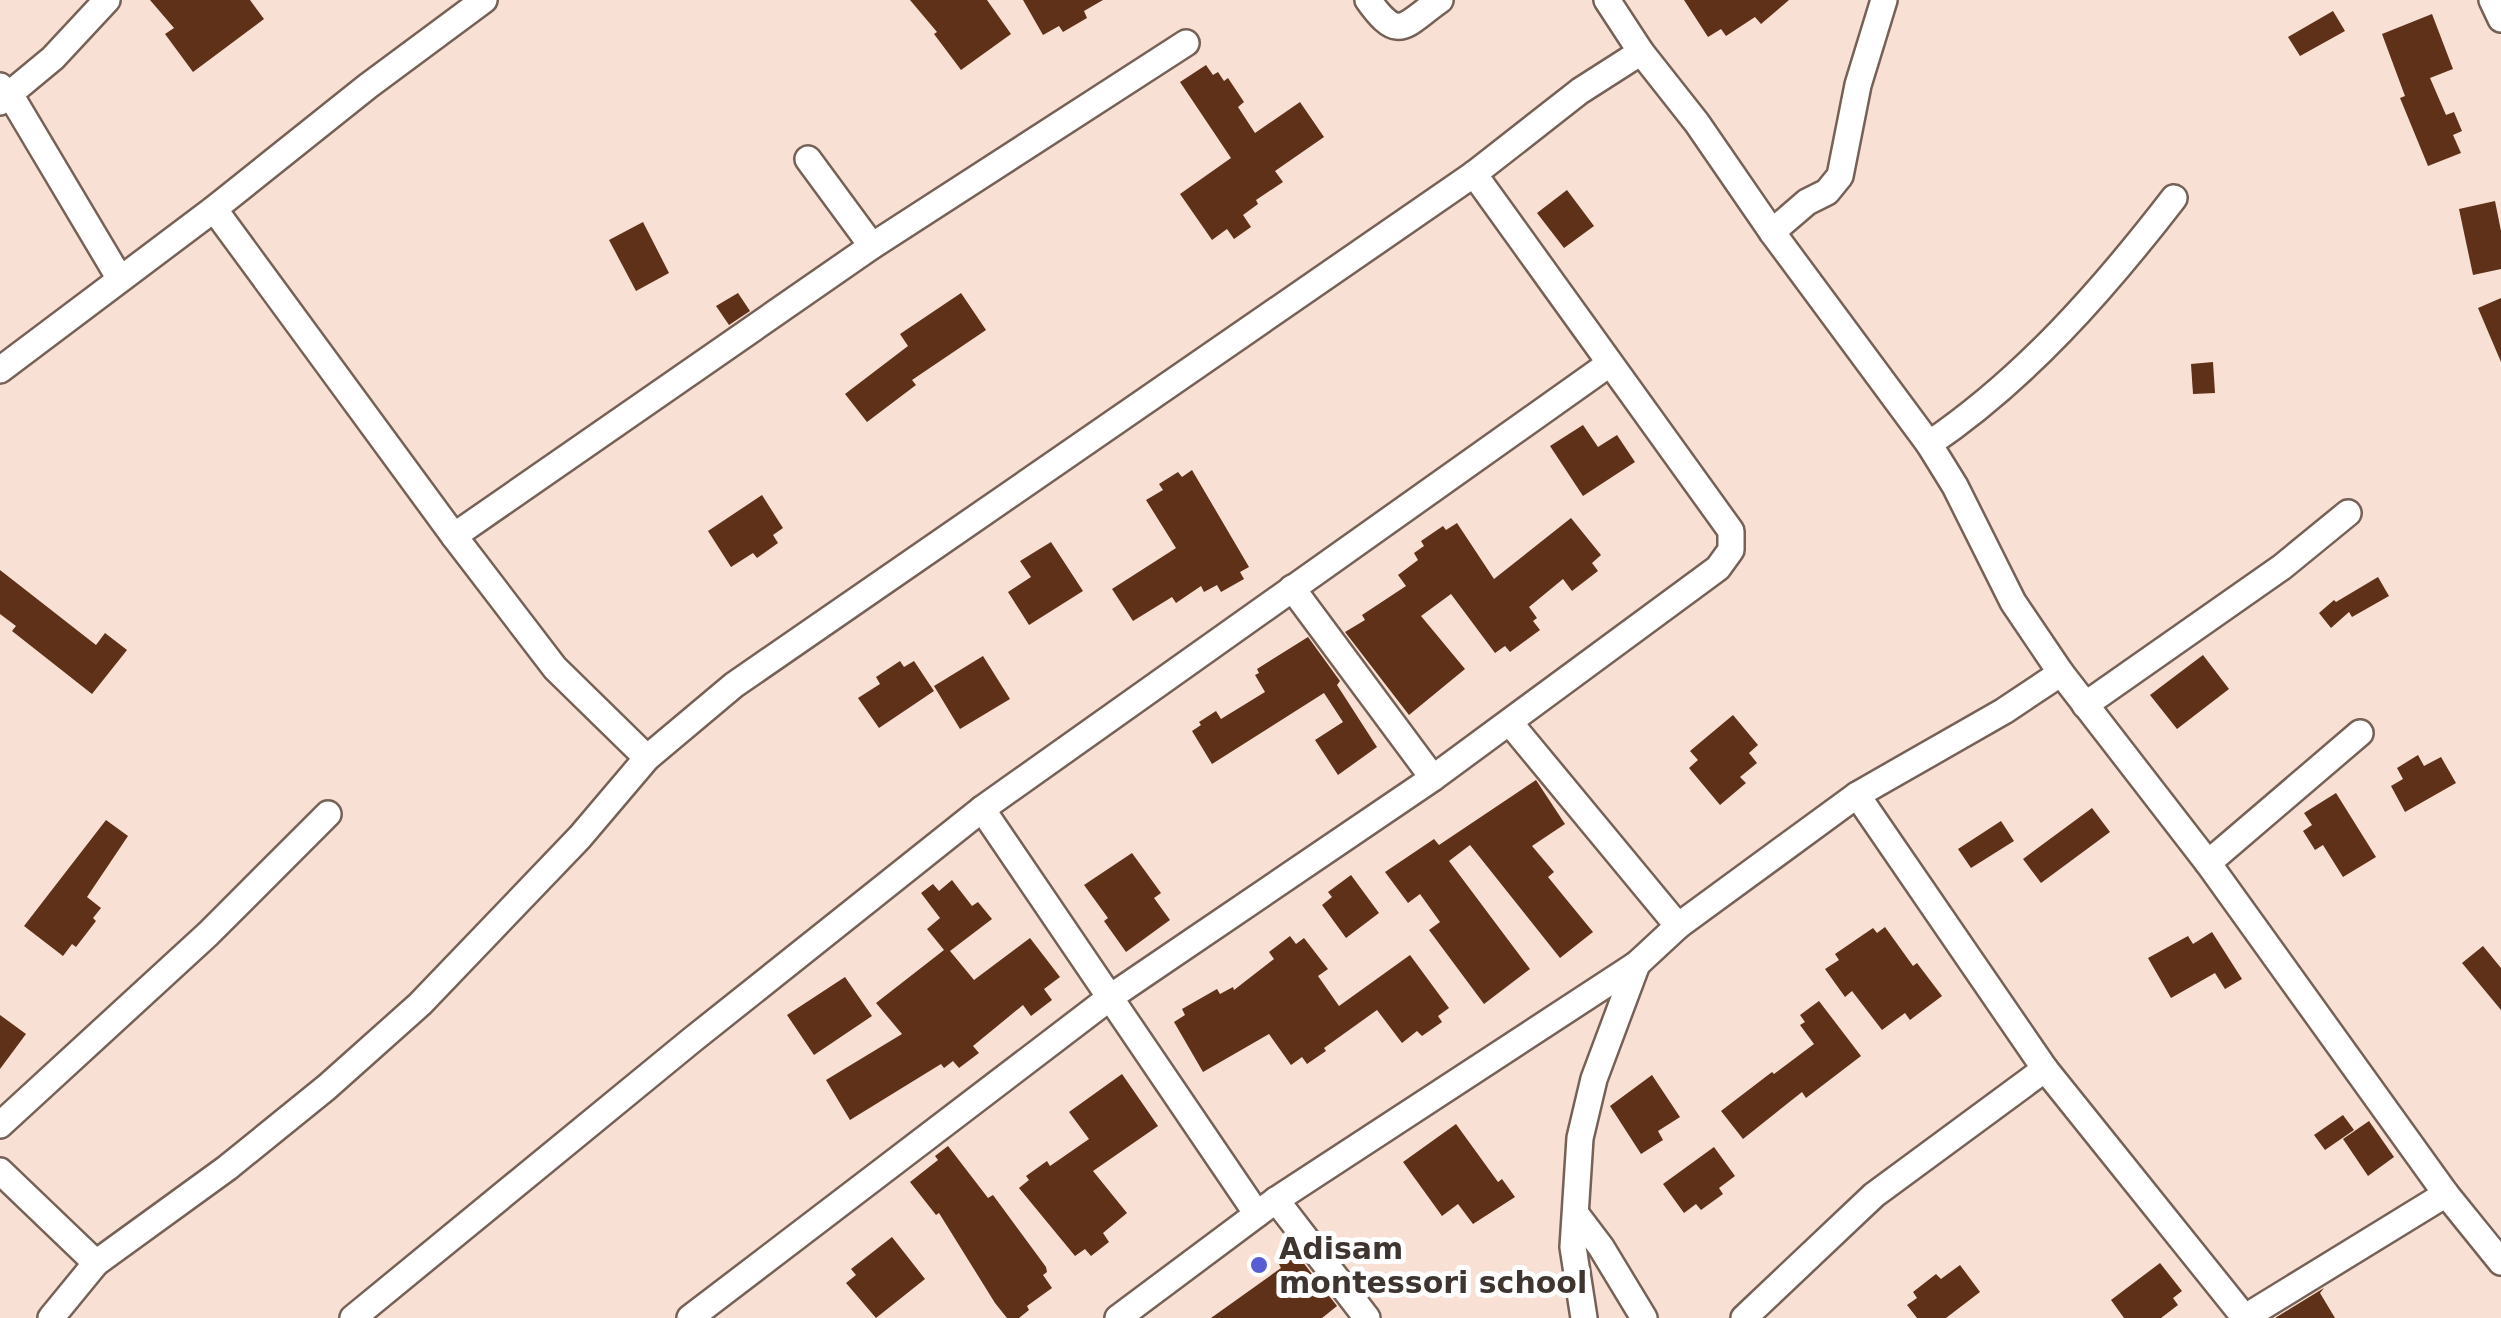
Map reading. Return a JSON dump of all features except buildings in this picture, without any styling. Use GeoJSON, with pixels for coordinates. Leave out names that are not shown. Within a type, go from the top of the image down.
{"type":"FeatureCollection","features":[{"type":"Feature","properties":{"kind":"street"},"geometry":{"type":"LineString","coordinates":[[107,0],[53,58],[4,95],[120,278]]}},
{"type":"Feature","properties":{"kind":"street"},"geometry":{"type":"LineString","coordinates":[[0,370],[484,0]]}},
{"type":"Feature","properties":{"kind":"street"},"geometry":{"type":"LineString","coordinates":[[1368,0],[1386,25],[1394,28],[1404,26],[1440,0]]}},
{"type":"Feature","properties":{"kind":"street"},"geometry":{"type":"LineString","coordinates":[[1607,0],[1928,444],[1956,486],[2013,602],[2085,706],[2208,863],[2446,1194],[2501,1262]]}},
{"type":"Feature","properties":{"kind":"street"},"geometry":{"type":"LineString","coordinates":[[1772,232],[1807,202],[1828,192],[1840,176],[1858,84],[1884,0]]}},
{"type":"Feature","properties":{"kind":"street"},"geometry":{"type":"LineString","coordinates":[[2492,0],[2501,19]]}},
{"type":"Feature","properties":{"kind":"street"},"geometry":{"type":"LineString","coordinates":[[454,536],[872,246],[1186,43]]}},
{"type":"Feature","properties":{"kind":"street"},"geometry":{"type":"LineString","coordinates":[[52,1318],[96,1263],[227,1168],[328,1087],[420,1004],[556,862],[647,758],[734,685],[1474,174],[1580,92],[1641,52]]}},
{"type":"Feature","properties":{"kind":"street"},"geometry":{"type":"LineString","coordinates":[[808,159],[872,246]]}},
{"type":"Feature","properties":{"kind":"street"},"geometry":{"type":"LineString","coordinates":[[690,1318],[1112,996],[1510,723],[1718,568],[1731,550],[1731,531],[1474,174]]}},
{"type":"Feature","properties":{"kind":"street"},"geometry":{"type":"LineString","coordinates":[[1928,444],[1973,414],[2054,337],[2114,276],[2174,198]]}},
{"type":"Feature","properties":{"kind":"street"},"geometry":{"type":"LineString","coordinates":[[214,208],[555,668],[647,758]]}},
{"type":"Feature","properties":{"kind":"street"},"geometry":{"type":"LineString","coordinates":[[353,1318],[982,809],[1609,364]]}},
{"type":"Feature","properties":{"kind":"street"},"geometry":{"type":"LineString","coordinates":[[2085,706],[2282,567],[2348,512]]}},
{"type":"Feature","properties":{"kind":"street"},"geometry":{"type":"LineString","coordinates":[[1292,588],[1433,778]]}},
{"type":"Feature","properties":{"kind":"street"},"geometry":{"type":"LineString","coordinates":[[1118,1318],[1266,1207],[1637,964],[1678,926],[1857,796],[2004,711],[2062,672]]}},
{"type":"Feature","properties":{"kind":"street"},"geometry":{"type":"LineString","coordinates":[[1510,723],[1678,926]]}},
{"type":"Feature","properties":{"kind":"street"},"geometry":{"type":"LineString","coordinates":[[2208,863],[2360,733]]}},
{"type":"Feature","properties":{"kind":"street"},"geometry":{"type":"LineString","coordinates":[[1857,796],[2045,1069],[2244,1318],[2446,1194]]}},
{"type":"Feature","properties":{"kind":"street"},"geometry":{"type":"LineString","coordinates":[[982,809],[1266,1207],[1367,1318]]}},
{"type":"Feature","properties":{"kind":"street"},"geometry":{"type":"LineString","coordinates":[[0,1125],[208,934],[328,814]]}},
{"type":"Feature","properties":{"kind":"street"},"geometry":{"type":"LineString","coordinates":[[1584,1318],[1573,1247],[1580,1138],[1594,1079],[1637,964]]}},
{"type":"Feature","properties":{"kind":"street"},"geometry":{"type":"LineString","coordinates":[[1744,1318],[1874,1195],[2045,1069]]}},
{"type":"Feature","properties":{"kind":"street"},"geometry":{"type":"LineString","coordinates":[[0,1171],[96,1263]]}},
{"type":"Feature","properties":{"kind":"street"},"geometry":{"type":"LineString","coordinates":[[1576,1214],[1644,1318]]}},
{"type":"Feature","properties":{"kind":"place","name":"Adisam montessori school"},"geometry":{"type":"Point","coordinates":[1259,1265]}}]}
